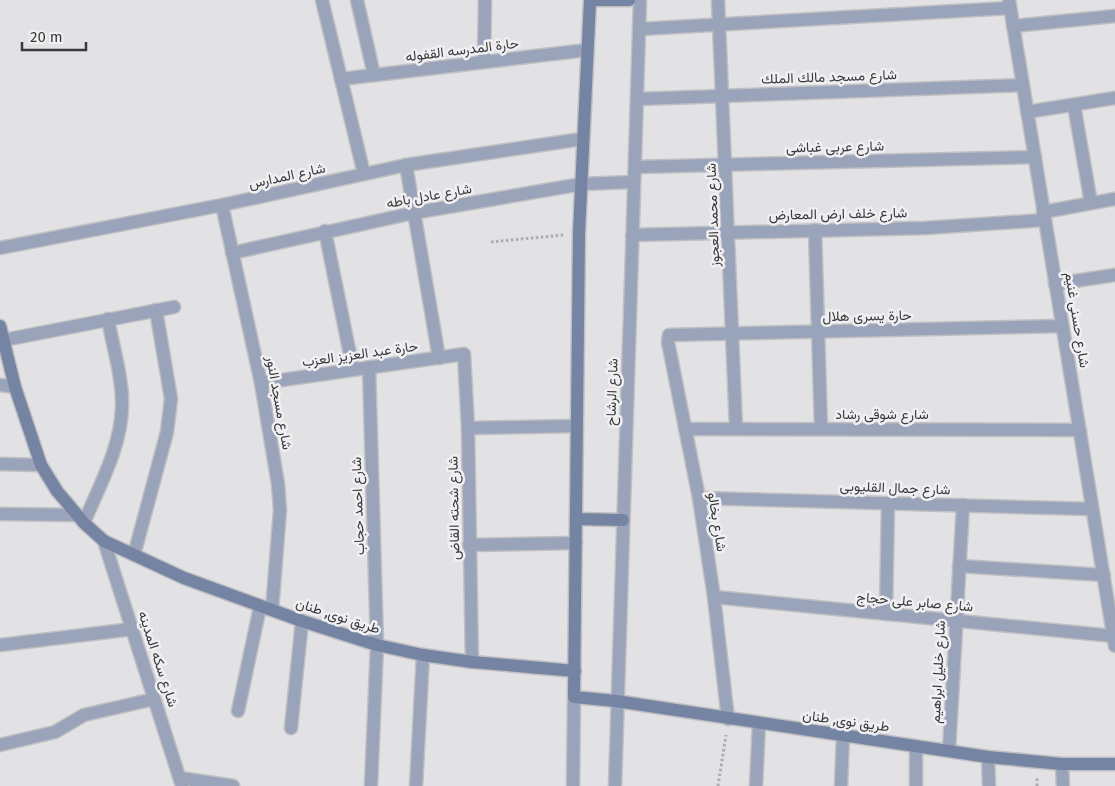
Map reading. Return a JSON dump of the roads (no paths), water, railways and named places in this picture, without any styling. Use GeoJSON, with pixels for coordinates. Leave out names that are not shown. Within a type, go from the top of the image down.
{"type":"FeatureCollection","features":[{"type":"Feature","properties":{"kind":"main road"},"geometry":{"type":"LineString","coordinates":[[574,697],[579,233],[590,0],[629,0]]}},
{"type":"Feature","properties":{"kind":"main road","name":"طريق نوى, طنان"},"geometry":{"type":"LineString","coordinates":[[0,326],[15,386],[41,465],[57,491],[80,519],[104,540],[184,578],[302,621],[377,645],[423,656],[575,671]]}},
{"type":"Feature","properties":{"kind":"main road"},"geometry":{"type":"LineString","coordinates":[[576,519],[623,520]]}},
{"type":"Feature","properties":{"kind":"main road","name":"طريق نوى, طنان"},"geometry":{"type":"LineString","coordinates":[[574,697],[616,701],[988,757],[1062,764],[1115,764]]}},
{"type":"Feature","properties":{"kind":"street"},"geometry":{"type":"LineString","coordinates":[[322,0],[364,174]]}},
{"type":"Feature","properties":{"kind":"street"},"geometry":{"type":"LineString","coordinates":[[357,0],[374,75]]}},
{"type":"Feature","properties":{"kind":"street"},"geometry":{"type":"LineString","coordinates":[[484,62],[485,0]]}},
{"type":"Feature","properties":{"kind":"street","name":"شارع الرشاح"},"geometry":{"type":"LineString","coordinates":[[615,786],[616,701],[633,182],[636,167],[640,0]]}},
{"type":"Feature","properties":{"kind":"street","name":"شارع محمد العجوز"},"geometry":{"type":"LineString","coordinates":[[718,0],[724,96],[736,428]]}},
{"type":"Feature","properties":{"kind":"street"},"geometry":{"type":"LineString","coordinates":[[640,29],[1009,4]]}},
{"type":"Feature","properties":{"kind":"street","name":"شارع حسنى غنيم"},"geometry":{"type":"LineString","coordinates":[[1009,4],[1114,641]]}},
{"type":"Feature","properties":{"kind":"street"},"geometry":{"type":"LineString","coordinates":[[1013,26],[1115,16]]}},
{"type":"Feature","properties":{"kind":"street","name":"حارة المدرسه القفوله"},"geometry":{"type":"LineString","coordinates":[[341,79],[587,50]]}},
{"type":"Feature","properties":{"kind":"street","name":"شارع مسجد مالك الملك"},"geometry":{"type":"LineString","coordinates":[[638,99],[1022,85]]}},
{"type":"Feature","properties":{"kind":"street"},"geometry":{"type":"LineString","coordinates":[[1027,112],[1115,98]]}},
{"type":"Feature","properties":{"kind":"street"},"geometry":{"type":"LineString","coordinates":[[1074,105],[1092,203]]}},
{"type":"Feature","properties":{"kind":"street","name":"شارع المدارس"},"geometry":{"type":"LineString","coordinates":[[0,248],[222,205],[406,165],[582,139]]}},
{"type":"Feature","properties":{"kind":"street","name":"شارع عربى غباشى"},"geometry":{"type":"LineString","coordinates":[[636,167],[1035,157]]}},
{"type":"Feature","properties":{"kind":"street"},"geometry":{"type":"LineString","coordinates":[[406,165],[439,358]]}},
{"type":"Feature","properties":{"kind":"street","name":"شارع عادل باطه"},"geometry":{"type":"LineString","coordinates":[[232,253],[413,213],[582,184],[633,182]]}},
{"type":"Feature","properties":{"kind":"street","name":"شارع خلف ارض المعارض"},"geometry":{"type":"LineString","coordinates":[[632,235],[729,231],[924,228],[1044,216],[1115,199]]}},
{"type":"Feature","properties":{"kind":"street","name":"شارع مسجد النور"},"geometry":{"type":"LineString","coordinates":[[222,205],[261,383],[280,505],[266,608],[238,711]]}},
{"type":"Feature","properties":{"kind":"street"},"geometry":{"type":"LineString","coordinates":[[815,230],[821,428]]}},
{"type":"Feature","properties":{"kind":"street"},"geometry":{"type":"LineString","coordinates":[[326,231],[353,369]]}},
{"type":"Feature","properties":{"kind":"street"},"geometry":{"type":"LineString","coordinates":[[1056,284],[1115,275]]}},
{"type":"Feature","properties":{"kind":"street"},"geometry":{"type":"LineString","coordinates":[[4,340],[174,307]]}},
{"type":"Feature","properties":{"kind":"street"},"geometry":{"type":"LineString","coordinates":[[134,555],[167,432],[171,399],[156,310]]}},
{"type":"Feature","properties":{"kind":"street"},"geometry":{"type":"LineString","coordinates":[[0,514],[80,519],[114,450],[122,418],[121,387],[108,319]]}},
{"type":"Feature","properties":{"kind":"street","name":"حارة يسرى هلال"},"geometry":{"type":"LineString","coordinates":[[673,334],[1062,326]]}},
{"type":"Feature","properties":{"kind":"street","name":"شارع بخالو"},"geometry":{"type":"LineString","coordinates":[[673,334],[669,335],[668,342],[699,498],[714,598],[728,719]]}},
{"type":"Feature","properties":{"kind":"street","name":"حارة عبد العزيز العزب"},"geometry":{"type":"LineString","coordinates":[[261,383],[464,354]]}},
{"type":"Feature","properties":{"kind":"street","name":"شارع شحته القاض"},"geometry":{"type":"LineString","coordinates":[[464,354],[468,428],[472,662]]}},
{"type":"Feature","properties":{"kind":"street","name":"شارع احمد حجاب"},"geometry":{"type":"LineString","coordinates":[[369,367],[377,645],[371,786]]}},
{"type":"Feature","properties":{"kind":"street"},"geometry":{"type":"LineString","coordinates":[[0,385],[15,386]]}},
{"type":"Feature","properties":{"kind":"street"},"geometry":{"type":"LineString","coordinates":[[468,428],[576,426]]}},
{"type":"Feature","properties":{"kind":"street","name":"شارع شوقى رشاد"},"geometry":{"type":"LineString","coordinates":[[685,429],[1080,430]]}},
{"type":"Feature","properties":{"kind":"street"},"geometry":{"type":"LineString","coordinates":[[0,464],[41,465]]}},
{"type":"Feature","properties":{"kind":"street","name":"شارع جمال القليوبى"},"geometry":{"type":"LineString","coordinates":[[699,498],[1091,509]]}},
{"type":"Feature","properties":{"kind":"street"},"geometry":{"type":"LineString","coordinates":[[886,614],[888,503]]}},
{"type":"Feature","properties":{"kind":"street","name":"شارع خليل ابراهيم"},"geometry":{"type":"LineString","coordinates":[[949,751],[963,505]]}},
{"type":"Feature","properties":{"kind":"street","name":"شارع سكه المدينه"},"geometry":{"type":"LineString","coordinates":[[104,540],[181,782]]}},
{"type":"Feature","properties":{"kind":"street"},"geometry":{"type":"LineString","coordinates":[[470,545],[576,543]]}},
{"type":"Feature","properties":{"kind":"street"},"geometry":{"type":"LineString","coordinates":[[959,566],[1104,575]]}},
{"type":"Feature","properties":{"kind":"street","name":"شارع صابر على حجاج"},"geometry":{"type":"LineString","coordinates":[[714,598],[956,621],[1114,641]]}},
{"type":"Feature","properties":{"kind":"street"},"geometry":{"type":"LineString","coordinates":[[291,728],[302,621]]}},
{"type":"Feature","properties":{"kind":"street"},"geometry":{"type":"LineString","coordinates":[[0,645],[133,629]]}},
{"type":"Feature","properties":{"kind":"street"},"geometry":{"type":"LineString","coordinates":[[416,786],[423,656]]}},
{"type":"Feature","properties":{"kind":"street"},"geometry":{"type":"LineString","coordinates":[[573,786],[574,697]]}},
{"type":"Feature","properties":{"kind":"street"},"geometry":{"type":"LineString","coordinates":[[0,746],[55,732],[84,715],[154,699]]}},
{"type":"Feature","properties":{"kind":"street"},"geometry":{"type":"LineString","coordinates":[[756,786],[759,724]]}},
{"type":"Feature","properties":{"kind":"street"},"geometry":{"type":"LineString","coordinates":[[841,786],[843,736]]}},
{"type":"Feature","properties":{"kind":"street"},"geometry":{"type":"LineString","coordinates":[[916,746],[916,786]]}},
{"type":"Feature","properties":{"kind":"street"},"geometry":{"type":"LineString","coordinates":[[988,757],[989,786]]}},
{"type":"Feature","properties":{"kind":"street"},"geometry":{"type":"LineString","coordinates":[[1062,764],[1063,786]]}},
{"type":"Feature","properties":{"kind":"street"},"geometry":{"type":"LineString","coordinates":[[181,782],[232,786]]}}]}
